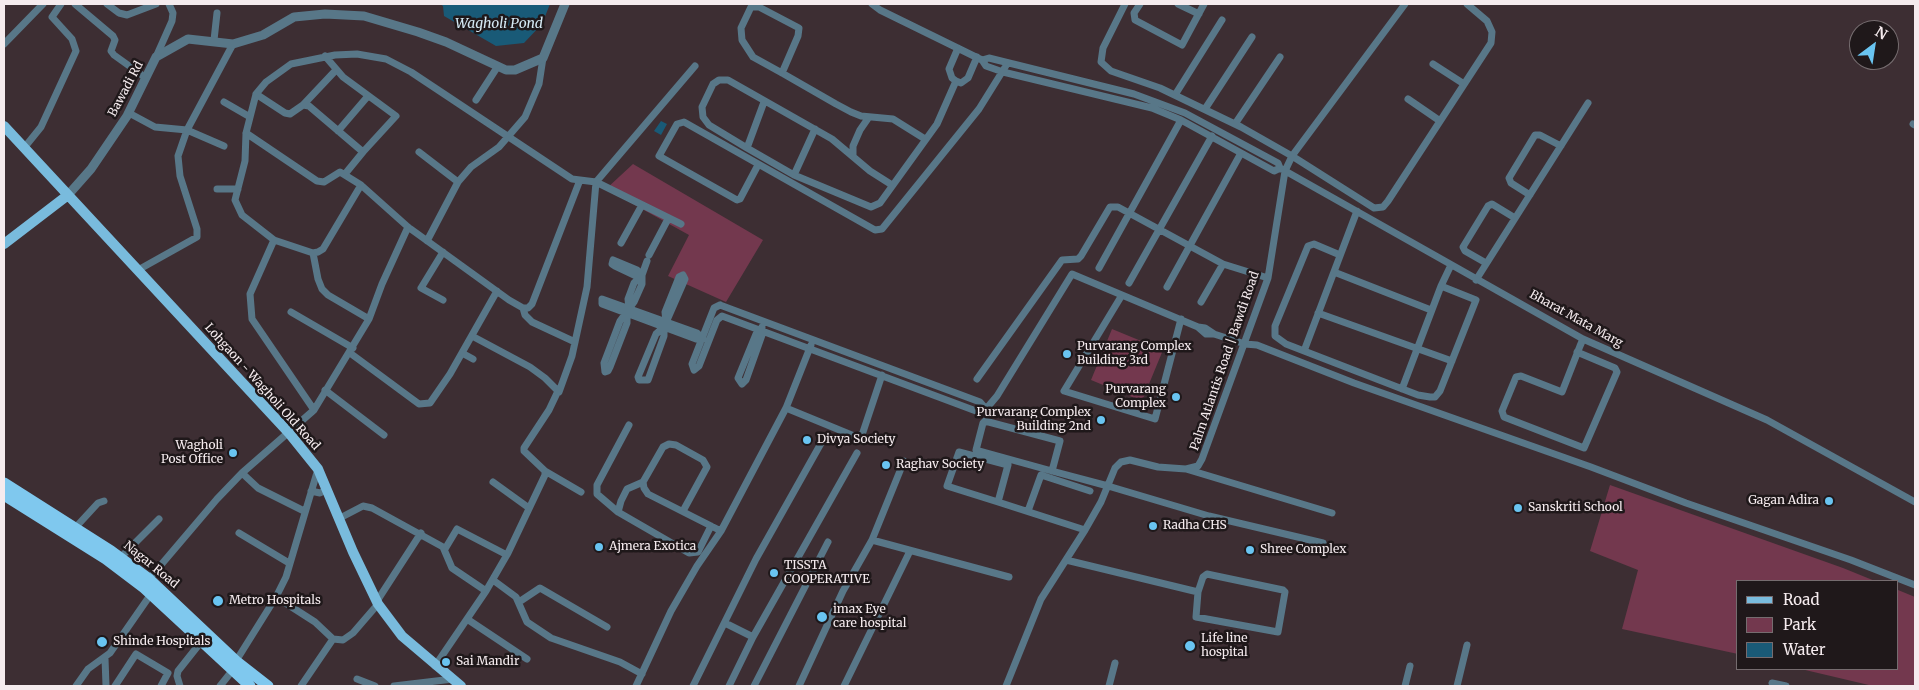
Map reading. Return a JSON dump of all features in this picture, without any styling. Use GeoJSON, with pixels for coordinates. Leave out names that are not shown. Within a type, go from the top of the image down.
{"type":"FeatureCollection","features":[{"type":"Feature","properties":{"kind":"highway","name":"Nagar Road"},"geometry":{"type":"LineString","coordinates":[[4,483],[76,528],[149,579],[234,666],[250,686]]}},
{"type":"Feature","properties":{"kind":"highway","name":"Nagar Road"},"geometry":{"type":"LineString","coordinates":[[4,495],[106,559],[151,594],[201,642],[234,666],[268,686]]}},
{"type":"Feature","properties":{"kind":"main road","name":"Lohgaon - Wagholi Old Road"},"geometry":{"type":"LineString","coordinates":[[4,126],[289,433],[318,469],[356,560],[378,602],[402,636],[457,683]]}},
{"type":"Feature","properties":{"kind":"main road"},"geometry":{"type":"LineString","coordinates":[[4,244],[68,195]]}},
{"type":"Feature","properties":{"kind":"street"},"geometry":{"type":"LineString","coordinates":[[4,44],[43,4]]}},
{"type":"Feature","properties":{"kind":"street"},"geometry":{"type":"LineString","coordinates":[[24,148],[41,126],[76,52],[72,39],[52,17],[61,4]]}},
{"type":"Feature","properties":{"kind":"street"},"geometry":{"type":"LineString","coordinates":[[75,4],[113,36],[115,40],[111,51],[114,55],[146,78]]}},
{"type":"Feature","properties":{"kind":"street"},"geometry":{"type":"LineString","coordinates":[[107,4],[119,13],[127,15],[156,4]]}},
{"type":"Feature","properties":{"kind":"street"},"geometry":{"type":"LineString","coordinates":[[156,57],[172,21],[173,13],[169,4]]}},
{"type":"Feature","properties":{"kind":"street"},"geometry":{"type":"LineString","coordinates":[[427,240],[458,182],[471,167],[499,147],[525,117],[540,84],[543,58],[565,4]]}},
{"type":"Feature","properties":{"kind":"street"},"geometry":{"type":"LineString","coordinates":[[872,4],[880,10],[979,59],[986,66],[1003,72],[1152,108],[1212,136],[1274,171],[1283,170]]}},
{"type":"Feature","properties":{"kind":"street"},"geometry":{"type":"LineString","coordinates":[[1125,4],[1103,48],[1101,62],[1111,71],[1175,95],[1235,124],[1292,156],[1374,208],[1383,207],[1490,43],[1492,32],[1487,21],[1467,4]]}},
{"type":"Feature","properties":{"kind":"street"},"geometry":{"type":"LineString","coordinates":[[1140,4],[1134,13],[1135,20],[1182,45],[1204,4]]}},
{"type":"Feature","properties":{"kind":"street"},"geometry":{"type":"LineString","coordinates":[[1178,4],[1199,14]]}},
{"type":"Feature","properties":{"kind":"street","name":"Palm Atlantis Road | Bawdi Road"},"geometry":{"type":"LineString","coordinates":[[1186,469],[1198,466],[1202,459],[1268,278],[1283,170],[1405,4]]}},
{"type":"Feature","properties":{"kind":"street"},"geometry":{"type":"LineString","coordinates":[[782,73],[798,36],[799,28],[759,6],[751,7],[741,28],[742,40],[754,56],[782,73],[851,112],[869,117],[893,119],[925,139]]}},
{"type":"Feature","properties":{"kind":"street"},"geometry":{"type":"LineString","coordinates":[[214,40],[217,13]]}},
{"type":"Feature","properties":{"kind":"street","name":"Bawadi Rd"},"geometry":{"type":"LineString","coordinates":[[68,195],[91,169],[129,113],[156,57],[188,38],[233,44],[262,35],[294,17],[325,14],[364,16],[446,42],[506,70],[515,70],[543,58]]}},
{"type":"Feature","properties":{"kind":"street"},"geometry":{"type":"LineString","coordinates":[[1175,95],[1222,20]]}},
{"type":"Feature","properties":{"kind":"street"},"geometry":{"type":"LineString","coordinates":[[1205,109],[1252,37]]}},
{"type":"Feature","properties":{"kind":"street"},"geometry":{"type":"LineString","coordinates":[[138,270],[196,237],[197,229],[178,166],[178,156],[187,130],[233,44]]}},
{"type":"Feature","properties":{"kind":"street"},"geometry":{"type":"LineString","coordinates":[[958,48],[949,69],[952,78],[956,81],[961,82],[968,78],[979,59]]}},
{"type":"Feature","properties":{"kind":"street"},"geometry":{"type":"LineString","coordinates":[[361,184],[323,249],[313,253],[274,240],[242,215],[236,200],[245,161],[246,133],[256,94],[266,82],[291,64],[325,56],[356,54],[386,59],[411,72],[572,179],[596,182],[681,224]]}},
{"type":"Feature","properties":{"kind":"street"},"geometry":{"type":"LineString","coordinates":[[325,56],[336,70],[396,116],[362,152],[345,174]]}},
{"type":"Feature","properties":{"kind":"street"},"geometry":{"type":"LineString","coordinates":[[1235,124],[1280,57]]}},
{"type":"Feature","properties":{"kind":"street"},"geometry":{"type":"LineString","coordinates":[[979,59],[989,58],[1134,94],[1168,105],[1278,164],[1283,170]]}},
{"type":"Feature","properties":{"kind":"street"},"geometry":{"type":"LineString","coordinates":[[758,165],[740,199],[736,200],[659,156],[677,124],[684,122],[875,230],[882,229],[964,127],[1007,64]]}},
{"type":"Feature","properties":{"kind":"street"},"geometry":{"type":"LineString","coordinates":[[1433,64],[1464,84]]}},
{"type":"Feature","properties":{"kind":"street"},"geometry":{"type":"LineString","coordinates":[[476,100],[498,66]]}},
{"type":"Feature","properties":{"kind":"street"},"geometry":{"type":"LineString","coordinates":[[581,492],[545,471],[524,451],[524,448],[559,392],[575,342],[587,287],[596,182],[695,66]]}},
{"type":"Feature","properties":{"kind":"street"},"geometry":{"type":"LineString","coordinates":[[256,94],[290,114],[303,105],[336,70]]}},
{"type":"Feature","properties":{"kind":"street"},"geometry":{"type":"LineString","coordinates":[[892,184],[870,171],[854,155],[816,128],[764,102],[728,80],[718,80],[713,84],[702,107],[703,117],[709,125],[794,175],[871,207],[880,203],[944,112],[956,81]]}},
{"type":"Feature","properties":{"kind":"street"},"geometry":{"type":"LineString","coordinates":[[338,130],[368,96]]}},
{"type":"Feature","properties":{"kind":"street"},"geometry":{"type":"LineString","coordinates":[[1408,99],[1440,121]]}},
{"type":"Feature","properties":{"kind":"street"},"geometry":{"type":"LineString","coordinates":[[224,102],[250,117]]}},
{"type":"Feature","properties":{"kind":"street"},"geometry":{"type":"LineString","coordinates":[[747,148],[764,102]]}},
{"type":"Feature","properties":{"kind":"street"},"geometry":{"type":"LineString","coordinates":[[1476,280],[1588,103]]}},
{"type":"Feature","properties":{"kind":"street"},"geometry":{"type":"LineString","coordinates":[[303,105],[309,106],[362,152]]}},
{"type":"Feature","properties":{"kind":"street"},"geometry":{"type":"LineString","coordinates":[[129,113],[155,127],[187,130],[224,146]]}},
{"type":"Feature","properties":{"kind":"street"},"geometry":{"type":"LineString","coordinates":[[854,155],[853,146],[869,117]]}},
{"type":"Feature","properties":{"kind":"street"},"geometry":{"type":"LineString","coordinates":[[1099,268],[1181,120]]}},
{"type":"Feature","properties":{"kind":"street"},"geometry":{"type":"LineString","coordinates":[[794,175],[816,128]]}},
{"type":"Feature","properties":{"kind":"street"},"geometry":{"type":"LineString","coordinates":[[246,133],[317,181],[324,182],[335,173],[345,174],[361,184],[408,227],[523,308],[528,308],[532,304],[580,180]]}},
{"type":"Feature","properties":{"kind":"street"},"geometry":{"type":"LineString","coordinates":[[1530,195],[1511,183],[1509,178],[1534,135],[1540,134],[1561,146]]}},
{"type":"Feature","properties":{"kind":"street"},"geometry":{"type":"LineString","coordinates":[[1129,283],[1212,136]]}},
{"type":"Feature","properties":{"kind":"street"},"geometry":{"type":"LineString","coordinates":[[419,152],[458,182]]}},
{"type":"Feature","properties":{"kind":"street"},"geometry":{"type":"LineString","coordinates":[[1167,287],[1241,153]]}},
{"type":"Feature","properties":{"kind":"street","name":"Bharat Mata Marg"},"geometry":{"type":"LineString","coordinates":[[1283,170],[1476,280],[1514,298],[1583,339],[1767,420],[1915,502]]}},
{"type":"Feature","properties":{"kind":"street"},"geometry":{"type":"LineString","coordinates":[[217,189],[238,189]]}},
{"type":"Feature","properties":{"kind":"street"},"geometry":{"type":"LineString","coordinates":[[1486,263],[1465,251],[1463,246],[1488,206],[1492,204],[1515,218]]}},
{"type":"Feature","properties":{"kind":"street"},"geometry":{"type":"LineString","coordinates":[[621,244],[642,205]]}},
{"type":"Feature","properties":{"kind":"street"},"geometry":{"type":"LineString","coordinates":[[977,379],[1062,260],[1078,259],[1081,256],[1110,207],[1118,207],[1223,264],[1268,278]]}},
{"type":"Feature","properties":{"kind":"street"},"geometry":{"type":"LineString","coordinates":[[1304,350],[1357,211]]}},
{"type":"Feature","properties":{"kind":"street"},"geometry":{"type":"LineString","coordinates":[[628,310],[620,321],[604,363],[605,372],[610,367],[627,323],[628,310],[628,298],[634,282],[642,275],[648,258],[668,219]]}},
{"type":"Feature","properties":{"kind":"street"},"geometry":{"type":"LineString","coordinates":[[149,579],[216,499],[242,473],[314,410],[369,320],[382,284],[408,227]]}},
{"type":"Feature","properties":{"kind":"street"},"geometry":{"type":"LineString","coordinates":[[274,240],[250,294],[252,319],[314,410]]}},
{"type":"Feature","properties":{"kind":"street"},"geometry":{"type":"LineString","coordinates":[[1340,255],[1314,244],[1308,246],[1275,326],[1276,336],[1280,341],[1418,395],[1435,397],[1440,391],[1476,300],[1441,286]]}},
{"type":"Feature","properties":{"kind":"street"},"geometry":{"type":"LineString","coordinates":[[443,252],[421,288],[443,300]]}},
{"type":"Feature","properties":{"kind":"street"},"geometry":{"type":"LineString","coordinates":[[313,253],[322,289],[369,320]]}},
{"type":"Feature","properties":{"kind":"street"},"geometry":{"type":"LineString","coordinates":[[1201,302],[1223,264]]}},
{"type":"Feature","properties":{"kind":"street"},"geometry":{"type":"LineString","coordinates":[[1402,389],[1416,348],[1450,265]]}},
{"type":"Feature","properties":{"kind":"street"},"geometry":{"type":"LineString","coordinates":[[1334,272],[1431,310]]}},
{"type":"Feature","properties":{"kind":"street"},"geometry":{"type":"LineString","coordinates":[[716,306],[720,316],[811,344],[976,411],[986,408],[997,396],[1072,274],[1198,327],[1205,328],[1214,334],[1245,344],[1257,345],[1354,384],[1851,560],[1915,585]]}},
{"type":"Feature","properties":{"kind":"street"},"geometry":{"type":"LineString","coordinates":[[665,324],[664,336],[648,380],[639,380],[638,377],[656,334],[665,324],[671,315],[685,279],[683,275],[679,277],[665,312],[665,324]]}},
{"type":"Feature","properties":{"kind":"street"},"geometry":{"type":"LineString","coordinates":[[291,312],[351,351],[400,392],[419,404],[425,405],[430,403],[462,353],[497,291]]}},
{"type":"Feature","properties":{"kind":"street"},"geometry":{"type":"LineString","coordinates":[[1122,295],[1064,391],[1155,419],[1181,319]]}},
{"type":"Feature","properties":{"kind":"street"},"geometry":{"type":"LineString","coordinates":[[716,306],[764,322],[811,344],[888,374],[980,402],[986,408]]}},
{"type":"Feature","properties":{"kind":"street"},"geometry":{"type":"LineString","coordinates":[[705,339],[716,306]]}},
{"type":"Feature","properties":{"kind":"street"},"geometry":{"type":"LineString","coordinates":[[523,308],[525,315],[532,322],[575,342]]}},
{"type":"Feature","properties":{"kind":"street"},"geometry":{"type":"LineString","coordinates":[[628,310],[665,324],[696,339],[705,339]]}},
{"type":"Feature","properties":{"kind":"street"},"geometry":{"type":"LineString","coordinates":[[1318,313],[1452,361]]}},
{"type":"Feature","properties":{"kind":"street"},"geometry":{"type":"LineString","coordinates":[[705,339],[720,316]]}},
{"type":"Feature","properties":{"kind":"street"},"geometry":{"type":"LineString","coordinates":[[761,330],[756,334],[738,378],[742,384],[746,380],[762,334],[761,330],[764,322]]}},
{"type":"Feature","properties":{"kind":"street"},"geometry":{"type":"LineString","coordinates":[[472,336],[530,367],[558,391]]}},
{"type":"Feature","properties":{"kind":"street"},"geometry":{"type":"LineString","coordinates":[[1577,352],[1614,368],[1617,372],[1584,448],[1504,417],[1502,411],[1516,377],[1521,376],[1562,392],[1577,352],[1583,339]]}},
{"type":"Feature","properties":{"kind":"street"},"geometry":{"type":"LineString","coordinates":[[636,686],[671,611],[697,566],[721,531],[786,408],[811,344]]}},
{"type":"Feature","properties":{"kind":"street"},"geometry":{"type":"LineString","coordinates":[[462,353],[473,359]]}},
{"type":"Feature","properties":{"kind":"street"},"geometry":{"type":"LineString","coordinates":[[786,408],[859,438],[888,374]]}},
{"type":"Feature","properties":{"kind":"street"},"geometry":{"type":"LineString","coordinates":[[325,390],[384,435]]}},
{"type":"Feature","properties":{"kind":"street"},"geometry":{"type":"LineString","coordinates":[[956,403],[959,395]]}},
{"type":"Feature","properties":{"kind":"street"},"geometry":{"type":"LineString","coordinates":[[1052,471],[1060,441],[985,421],[983,423],[976,450],[1210,516],[1323,543]]}},
{"type":"Feature","properties":{"kind":"street"},"geometry":{"type":"LineString","coordinates":[[629,425],[597,485],[597,494],[618,512],[688,553],[698,552],[711,526]]}},
{"type":"Feature","properties":{"kind":"street"},"geometry":{"type":"LineString","coordinates":[[694,686],[756,560],[824,438]]}},
{"type":"Feature","properties":{"kind":"street"},"geometry":{"type":"LineString","coordinates":[[618,512],[627,489],[643,482],[663,447],[670,444],[676,444],[702,460],[707,467],[683,511]]}},
{"type":"Feature","properties":{"kind":"street"},"geometry":{"type":"LineString","coordinates":[[998,502],[1008,465],[959,452],[947,486],[1085,530]]}},
{"type":"Feature","properties":{"kind":"street"},"geometry":{"type":"LineString","coordinates":[[729,686],[753,637],[857,453]]}},
{"type":"Feature","properties":{"kind":"street"},"geometry":{"type":"LineString","coordinates":[[1006,686],[1038,606],[1085,530],[1108,486],[1115,468],[1121,462],[1130,460],[1158,467],[1186,469],[1332,513]]}},
{"type":"Feature","properties":{"kind":"street"},"geometry":{"type":"LineString","coordinates":[[799,686],[843,591],[872,540],[904,461]]}},
{"type":"Feature","properties":{"kind":"street"},"geometry":{"type":"LineString","coordinates":[[220,686],[276,597],[289,563],[318,469]]}},
{"type":"Feature","properties":{"kind":"street"},"geometry":{"type":"LineString","coordinates":[[435,666],[493,580],[507,555],[545,475],[545,471]]}},
{"type":"Feature","properties":{"kind":"street"},"geometry":{"type":"LineString","coordinates":[[242,473],[258,488],[304,511]]}},
{"type":"Feature","properties":{"kind":"street"},"geometry":{"type":"LineString","coordinates":[[1028,511],[1041,476],[1090,491]]}},
{"type":"Feature","properties":{"kind":"street"},"geometry":{"type":"LineString","coordinates":[[493,482],[529,508]]}},
{"type":"Feature","properties":{"kind":"street"},"geometry":{"type":"LineString","coordinates":[[643,482],[648,494],[721,531]]}},
{"type":"Feature","properties":{"kind":"street"},"geometry":{"type":"LineString","coordinates":[[311,490],[320,493],[327,489]]}},
{"type":"Feature","properties":{"kind":"street"},"geometry":{"type":"LineString","coordinates":[[76,528],[98,503],[104,501]]}},
{"type":"Feature","properties":{"kind":"street"},"geometry":{"type":"LineString","coordinates":[[340,518],[363,506],[368,506],[421,533],[445,549],[452,568],[486,591]]}},
{"type":"Feature","properties":{"kind":"street"},"geometry":{"type":"LineString","coordinates":[[120,558],[159,519]]}},
{"type":"Feature","properties":{"kind":"street"},"geometry":{"type":"LineString","coordinates":[[445,549],[457,529],[507,555]]}},
{"type":"Feature","properties":{"kind":"street"},"geometry":{"type":"LineString","coordinates":[[240,532],[289,563]]}},
{"type":"Feature","properties":{"kind":"street"},"geometry":{"type":"LineString","coordinates":[[276,597],[316,622],[333,639],[343,640],[353,633],[378,602],[421,533]]}},
{"type":"Feature","properties":{"kind":"street"},"geometry":{"type":"LineString","coordinates":[[872,540],[1009,577]]}},
{"type":"Feature","properties":{"kind":"street"},"geometry":{"type":"LineString","coordinates":[[754,686],[828,542]]}},
{"type":"Feature","properties":{"kind":"street"},"geometry":{"type":"LineString","coordinates":[[844,686],[910,551]]}},
{"type":"Feature","properties":{"kind":"street"},"geometry":{"type":"LineString","coordinates":[[1066,560],[1198,592]]}},
{"type":"Feature","properties":{"kind":"street"},"geometry":{"type":"LineString","coordinates":[[1207,574],[1283,590],[1285,592],[1278,632],[1196,618],[1198,592],[1203,577],[1207,574]]}},
{"type":"Feature","properties":{"kind":"street"},"geometry":{"type":"LineString","coordinates":[[493,580],[516,597],[527,622],[551,638],[620,662],[642,674]]}},
{"type":"Feature","properties":{"kind":"street"},"geometry":{"type":"LineString","coordinates":[[519,602],[540,588],[607,627]]}},
{"type":"Feature","properties":{"kind":"street"},"geometry":{"type":"LineString","coordinates":[[76,686],[88,669],[105,658],[151,594]]}},
{"type":"Feature","properties":{"kind":"street"},"geometry":{"type":"LineString","coordinates":[[467,619],[527,659]]}},
{"type":"Feature","properties":{"kind":"street"},"geometry":{"type":"LineString","coordinates":[[725,623],[753,637]]}},
{"type":"Feature","properties":{"kind":"street"},"geometry":{"type":"LineString","coordinates":[[301,686],[333,639]]}},
{"type":"Feature","properties":{"kind":"street"},"geometry":{"type":"LineString","coordinates":[[180,686],[177,676],[178,671],[201,642]]}},
{"type":"Feature","properties":{"kind":"street"},"geometry":{"type":"LineString","coordinates":[[1458,686],[1467,645]]}},
{"type":"Feature","properties":{"kind":"street"},"geometry":{"type":"LineString","coordinates":[[115,686],[136,654],[168,673],[161,686]]}},
{"type":"Feature","properties":{"kind":"street"},"geometry":{"type":"LineString","coordinates":[[105,658],[106,686]]}},
{"type":"Feature","properties":{"kind":"street"},"geometry":{"type":"LineString","coordinates":[[1109,686],[1114,663]]}},
{"type":"Feature","properties":{"kind":"street"},"geometry":{"type":"LineString","coordinates":[[1405,686],[1410,666]]}},
{"type":"Feature","properties":{"kind":"street"},"geometry":{"type":"LineString","coordinates":[[357,679],[375,686]]}},
{"type":"Feature","properties":{"kind":"street"},"geometry":{"type":"LineString","coordinates":[[396,686],[457,683]]}},
{"type":"Feature","properties":{"kind":"street"},"geometry":{"type":"LineString","coordinates":[[1772,683],[1786,686]]}},
{"type":"Feature","properties":{"kind":"green space"},"geometry":{"type":"Polygon","coordinates":[[[633,164],[763,240],[726,302],[668,276],[689,235],[606,189],[633,164]]]}},
{"type":"Feature","properties":{"kind":"green space"},"geometry":{"type":"Polygon","coordinates":[[[1112,329],[1163,350],[1142,401],[1091,380],[1112,329]]]}},
{"type":"Feature","properties":{"kind":"green space"},"geometry":{"type":"Polygon","coordinates":[[[1610,485],[1873,580],[1736,580],[1736,654],[1622,629],[1638,570],[1590,551],[1610,485]]]}},
{"type":"Feature","properties":{"kind":"green space"},"geometry":{"type":"Polygon","coordinates":[[[1899,590],[1915,597],[1915,686],[1873,686],[1805,670],[1899,670],[1899,590]]]}},
{"type":"Feature","properties":{"kind":"water","name":"Wagholi Pond"},"geometry":{"type":"Polygon","coordinates":[[[440,4],[550,4],[542,24],[524,43],[496,46],[444,16],[443,6],[440,4]]]}},
{"type":"Feature","properties":{"kind":"water"},"geometry":{"type":"Polygon","coordinates":[[[661,121],[667,124],[661,135],[654,131],[661,121]]]}},
{"type":"Feature","properties":{"kind":"place","name":"Purvarang Complex Building 3rd"},"geometry":{"type":"Point","coordinates":[1067,354]}},
{"type":"Feature","properties":{"kind":"place","name":"Purvarang Complex"},"geometry":{"type":"Point","coordinates":[1176,397]}},
{"type":"Feature","properties":{"kind":"place","name":"Purvarang Complex Building 2nd"},"geometry":{"type":"Point","coordinates":[1101,420]}},
{"type":"Feature","properties":{"kind":"place","name":"Divya Society"},"geometry":{"type":"Point","coordinates":[807,440]}},
{"type":"Feature","properties":{"kind":"place","name":"Wagholi Post Office"},"geometry":{"type":"Point","coordinates":[233,453]}},
{"type":"Feature","properties":{"kind":"place","name":"Raghav Society"},"geometry":{"type":"Point","coordinates":[886,465]}},
{"type":"Feature","properties":{"kind":"place","name":"Gagan Adira"},"geometry":{"type":"Point","coordinates":[1829,501]}},
{"type":"Feature","properties":{"kind":"place","name":"Sanskriti School"},"geometry":{"type":"Point","coordinates":[1518,508]}},
{"type":"Feature","properties":{"kind":"place","name":"Radha CHS"},"geometry":{"type":"Point","coordinates":[1153,526]}},
{"type":"Feature","properties":{"kind":"place","name":"Ajmera Exotica"},"geometry":{"type":"Point","coordinates":[599,547]}},
{"type":"Feature","properties":{"kind":"place","name":"Shree Complex"},"geometry":{"type":"Point","coordinates":[1250,550]}},
{"type":"Feature","properties":{"kind":"place","name":"TISSTA COOPERATIVE"},"geometry":{"type":"Point","coordinates":[774,573]}},
{"type":"Feature","properties":{"kind":"place","name":"Metro Hospitals"},"geometry":{"type":"Point","coordinates":[218,601]}},
{"type":"Feature","properties":{"kind":"place","name":"imax Eye care hospital"},"geometry":{"type":"Point","coordinates":[822,617]}},
{"type":"Feature","properties":{"kind":"place","name":"Shinde Hospitals"},"geometry":{"type":"Point","coordinates":[102,642]}},
{"type":"Feature","properties":{"kind":"place","name":"Life line hospital"},"geometry":{"type":"Point","coordinates":[1190,646]}},
{"type":"Feature","properties":{"kind":"place","name":"Sai Mandir"},"geometry":{"type":"Point","coordinates":[446,662]}}]}
